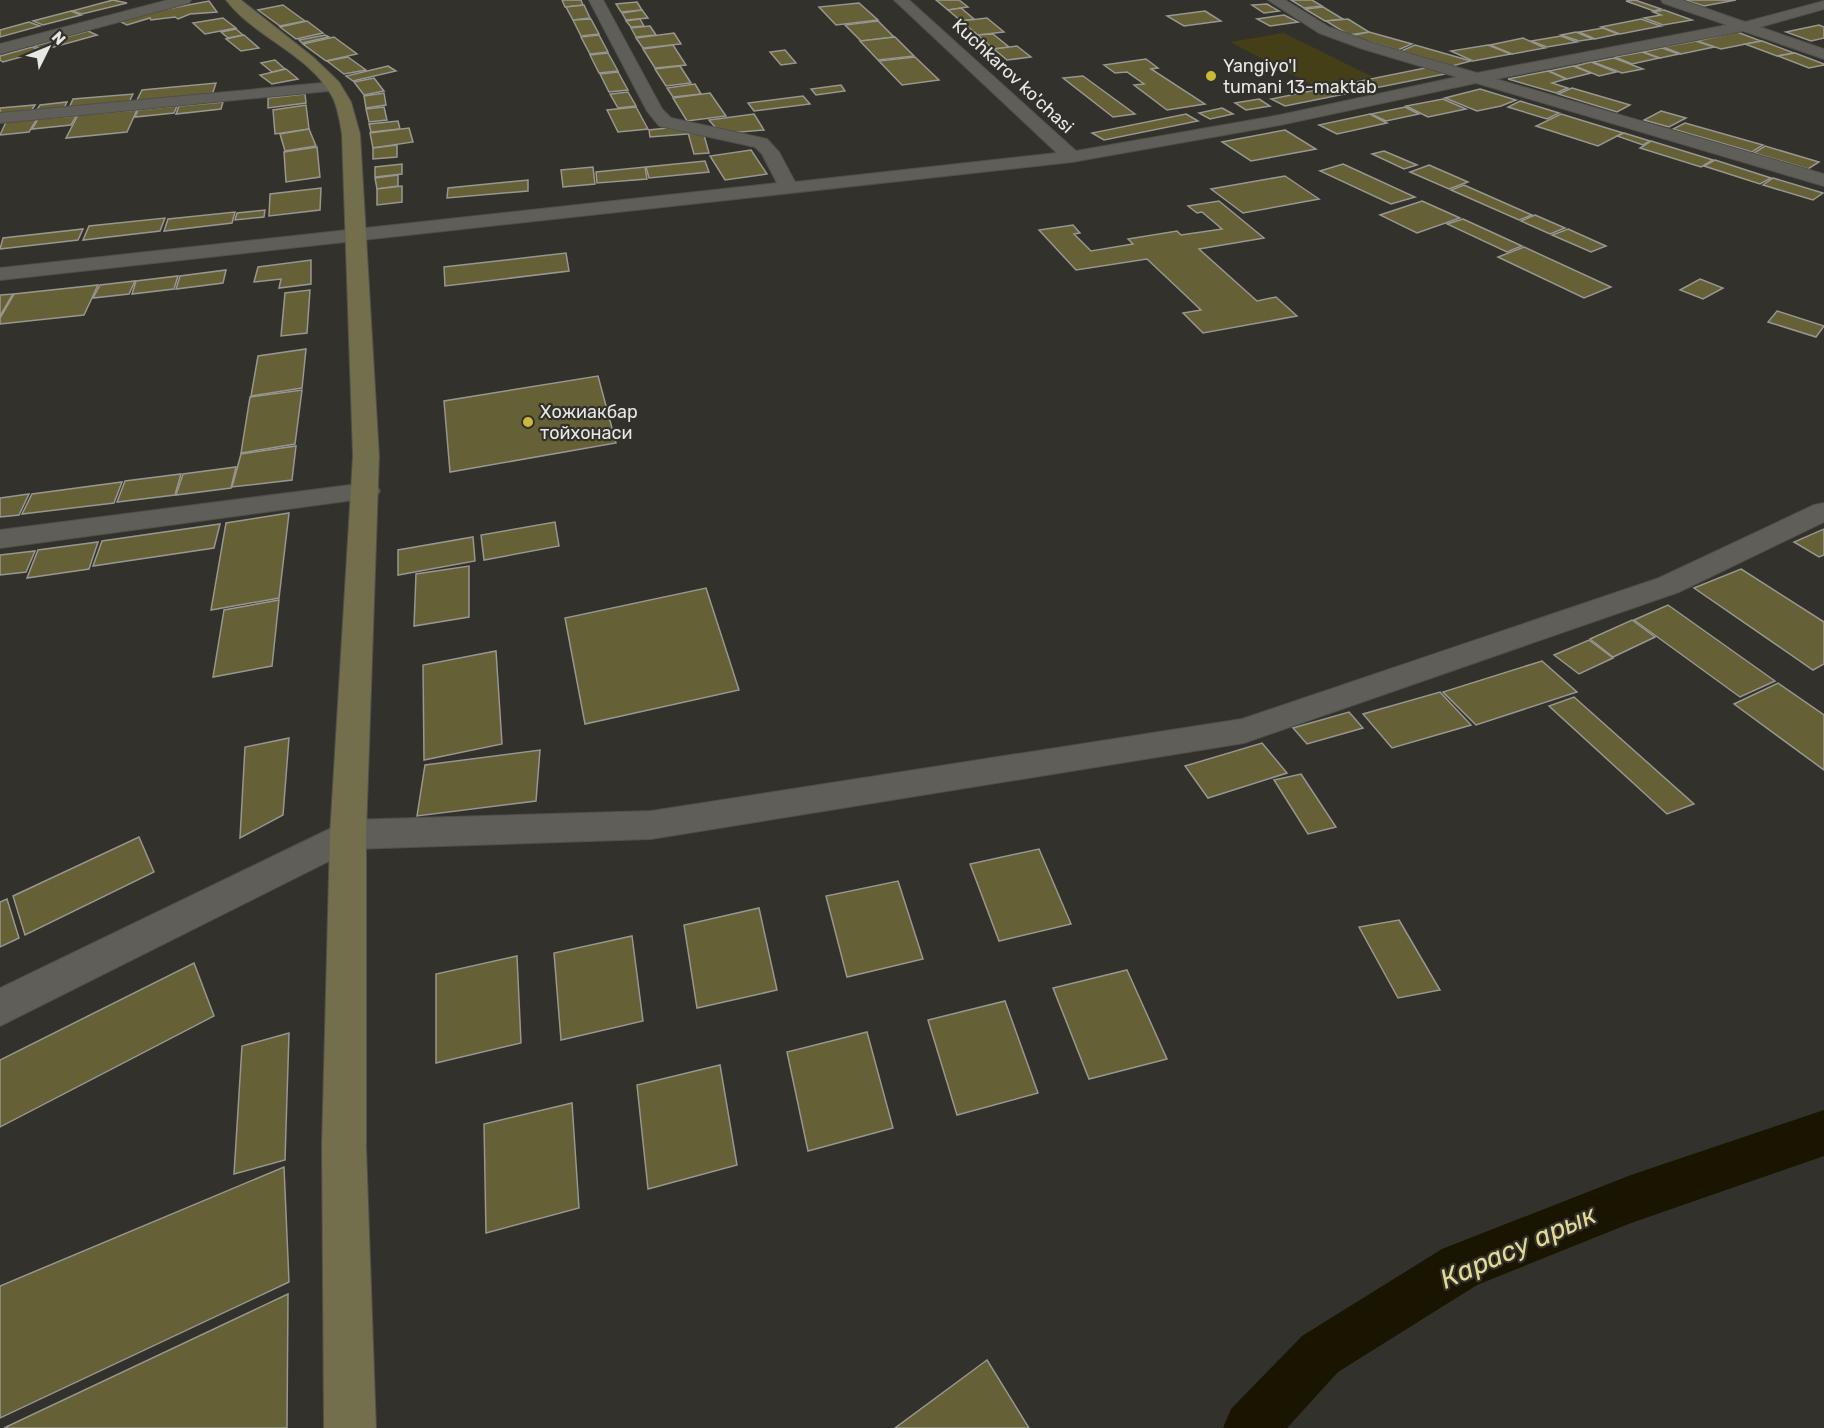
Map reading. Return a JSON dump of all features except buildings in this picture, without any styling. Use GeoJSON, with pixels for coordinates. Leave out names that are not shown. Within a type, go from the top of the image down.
{"type":"FeatureCollection","features":[{"type":"Feature","properties":{"kind":"main road"},"geometry":{"type":"LineString","coordinates":[[233,0],[253,19],[311,64],[333,87],[340,97],[351,134],[366,491],[348,835],[344,1146],[350,1428]]}},
{"type":"Feature","properties":{"kind":"street"},"geometry":{"type":"LineString","coordinates":[[0,49],[184,0]]}},
{"type":"Feature","properties":{"kind":"street"},"geometry":{"type":"LineString","coordinates":[[596,0],[655,111],[665,123],[761,143],[770,152],[789,188]]}},
{"type":"Feature","properties":{"kind":"street","name":"Kuchkarov ko'chasi"},"geometry":{"type":"LineString","coordinates":[[901,0],[1072,157]]}},
{"type":"Feature","properties":{"kind":"street"},"geometry":{"type":"LineString","coordinates":[[1275,0],[1324,30],[1368,46],[1819,176]]}},
{"type":"Feature","properties":{"kind":"street"},"geometry":{"type":"LineString","coordinates":[[1668,0],[1824,54]]}},
{"type":"Feature","properties":{"kind":"street"},"geometry":{"type":"LineString","coordinates":[[0,274],[1072,157],[1280,120],[1480,77],[1746,26],[1824,5]]}},
{"type":"Feature","properties":{"kind":"street"},"geometry":{"type":"LineString","coordinates":[[0,118],[333,87]]}},
{"type":"Feature","properties":{"kind":"street"},"geometry":{"type":"LineString","coordinates":[[0,539],[366,491]]}},
{"type":"Feature","properties":{"kind":"street"},"geometry":{"type":"LineString","coordinates":[[0,1008],[348,835],[651,825],[1244,731],[1670,585],[1824,512]]}},
{"type":"Feature","properties":{"kind":"shaded area"},"geometry":{"type":"Polygon","coordinates":[[[1284,33],[1373,77],[1316,87],[1230,42],[1284,33]]]}},
{"type":"Feature","properties":{"kind":"waterway","name":"Карасу арык"},"geometry":{"type":"LineString","coordinates":[[1250,1428],[1320,1354],[1460,1267],[1631,1199],[1824,1133]]}},
{"type":"Feature","properties":{"kind":"place","name":"Yangiyo'l tumani 13-maktab"},"geometry":{"type":"Point","coordinates":[1211,76]}},
{"type":"Feature","properties":{"kind":"place","name":"Хожиакбар тойхонаси"},"geometry":{"type":"Point","coordinates":[528,422]}}]}
